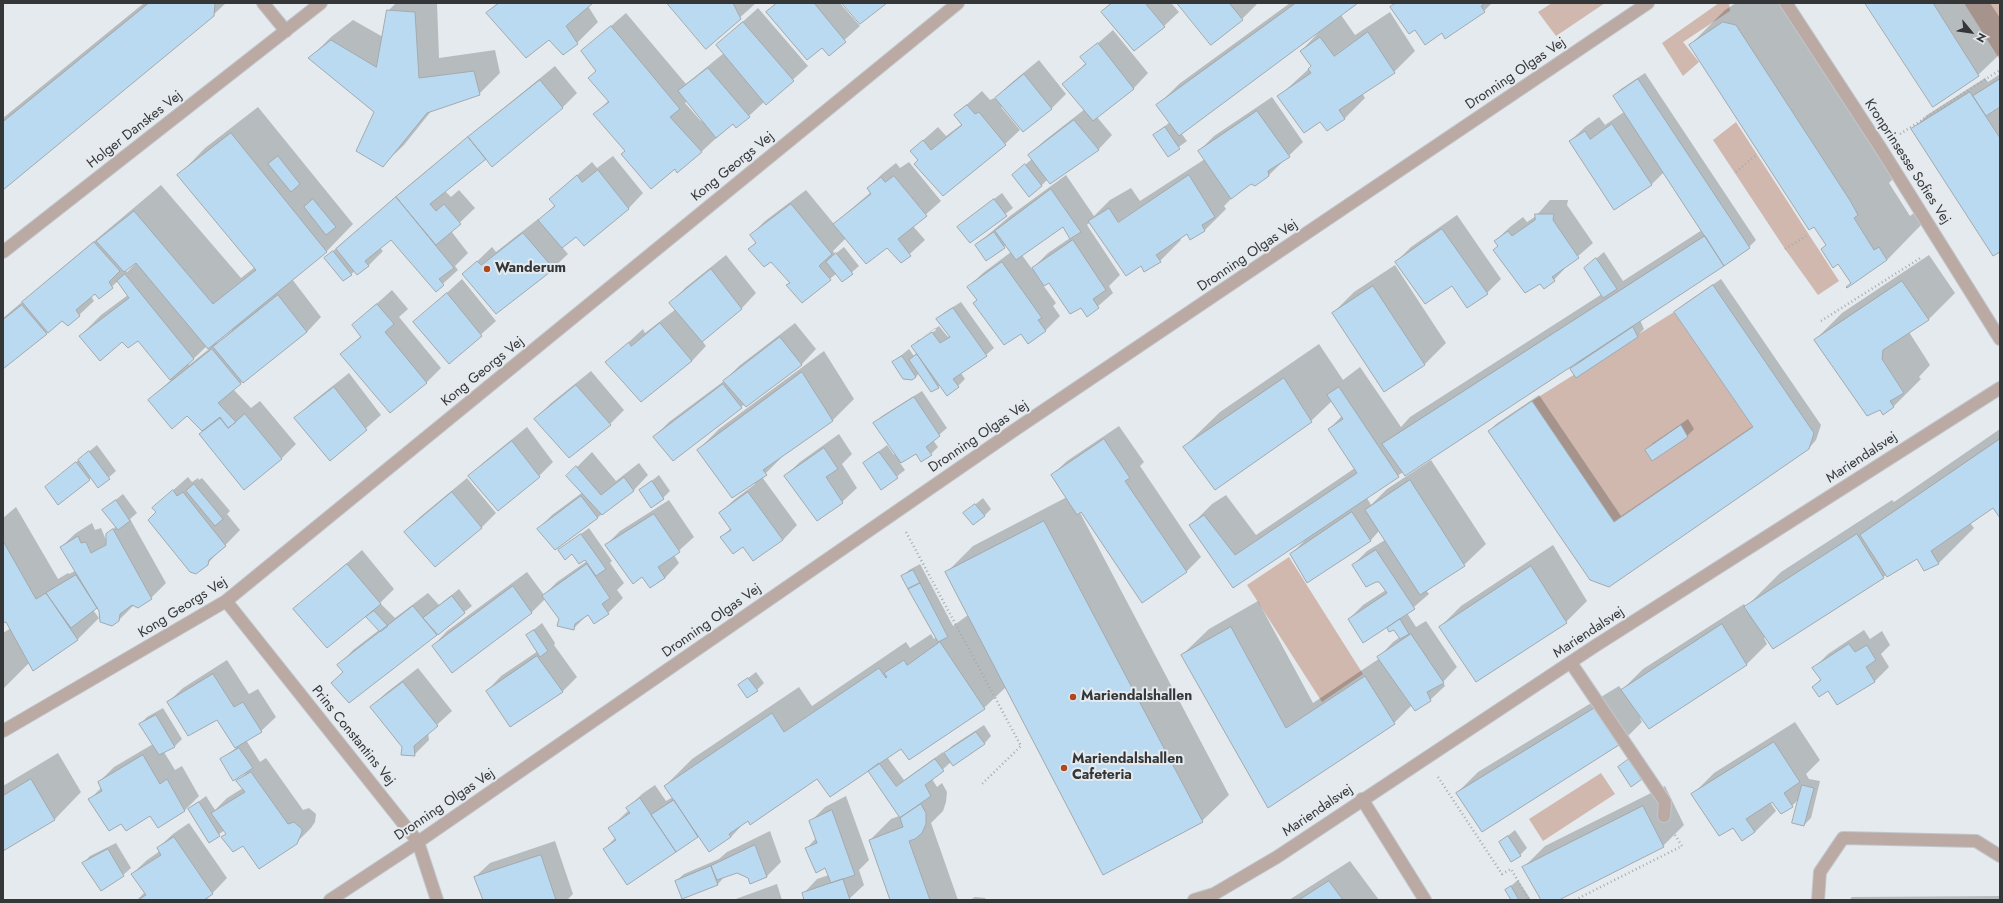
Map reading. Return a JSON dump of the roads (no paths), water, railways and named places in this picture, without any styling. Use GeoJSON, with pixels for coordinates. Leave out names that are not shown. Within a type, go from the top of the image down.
{"type":"FeatureCollection","features":[{"type":"Feature","properties":{"kind":"street"},"geometry":{"type":"LineString","coordinates":[[263,3],[286,31]]}},
{"type":"Feature","properties":{"kind":"street","name":"Holger Danskes Vej"},"geometry":{"type":"LineString","coordinates":[[3,252],[320,3]]}},
{"type":"Feature","properties":{"kind":"street","name":"Kong Georgs Vej"},"geometry":{"type":"LineString","coordinates":[[3,731],[226,601],[958,3]]}},
{"type":"Feature","properties":{"kind":"street","name":"Dronning Olgas Vej"},"geometry":{"type":"LineString","coordinates":[[330,900],[418,842],[895,512],[1648,3]]}},
{"type":"Feature","properties":{"kind":"street","name":"Kronprinsesse Sofies Vej"},"geometry":{"type":"LineString","coordinates":[[1786,3],[1942,245],[2000,339]]}},
{"type":"Feature","properties":{"kind":"street","name":"Mariendalsvej"},"geometry":{"type":"LineString","coordinates":[[1194,900],[1214,894],[1277,857],[1425,757],[2000,388]]}},
{"type":"Feature","properties":{"kind":"street","name":"Prins Constantins Vej"},"geometry":{"type":"LineString","coordinates":[[226,601],[418,842],[437,900]]}},
{"type":"Feature","properties":{"kind":"street"},"geometry":{"type":"LineString","coordinates":[[1571,663],[1665,802],[1664,816]]}},
{"type":"Feature","properties":{"kind":"street"},"geometry":{"type":"LineString","coordinates":[[1362,799],[1425,900]]}},
{"type":"Feature","properties":{"kind":"street"},"geometry":{"type":"LineString","coordinates":[[1818,900],[1820,872],[1843,838],[1976,841],[2000,856]]}},
{"type":"Feature","properties":{"kind":"place","name":"Wanderum"},"geometry":{"type":"Point","coordinates":[487,269]}},
{"type":"Feature","properties":{"kind":"place","name":"Mariendalshallen"},"geometry":{"type":"Point","coordinates":[1073,697]}},
{"type":"Feature","properties":{"kind":"place","name":"Mariendalshallen Cafeteria"},"geometry":{"type":"Point","coordinates":[1064,768]}}]}
